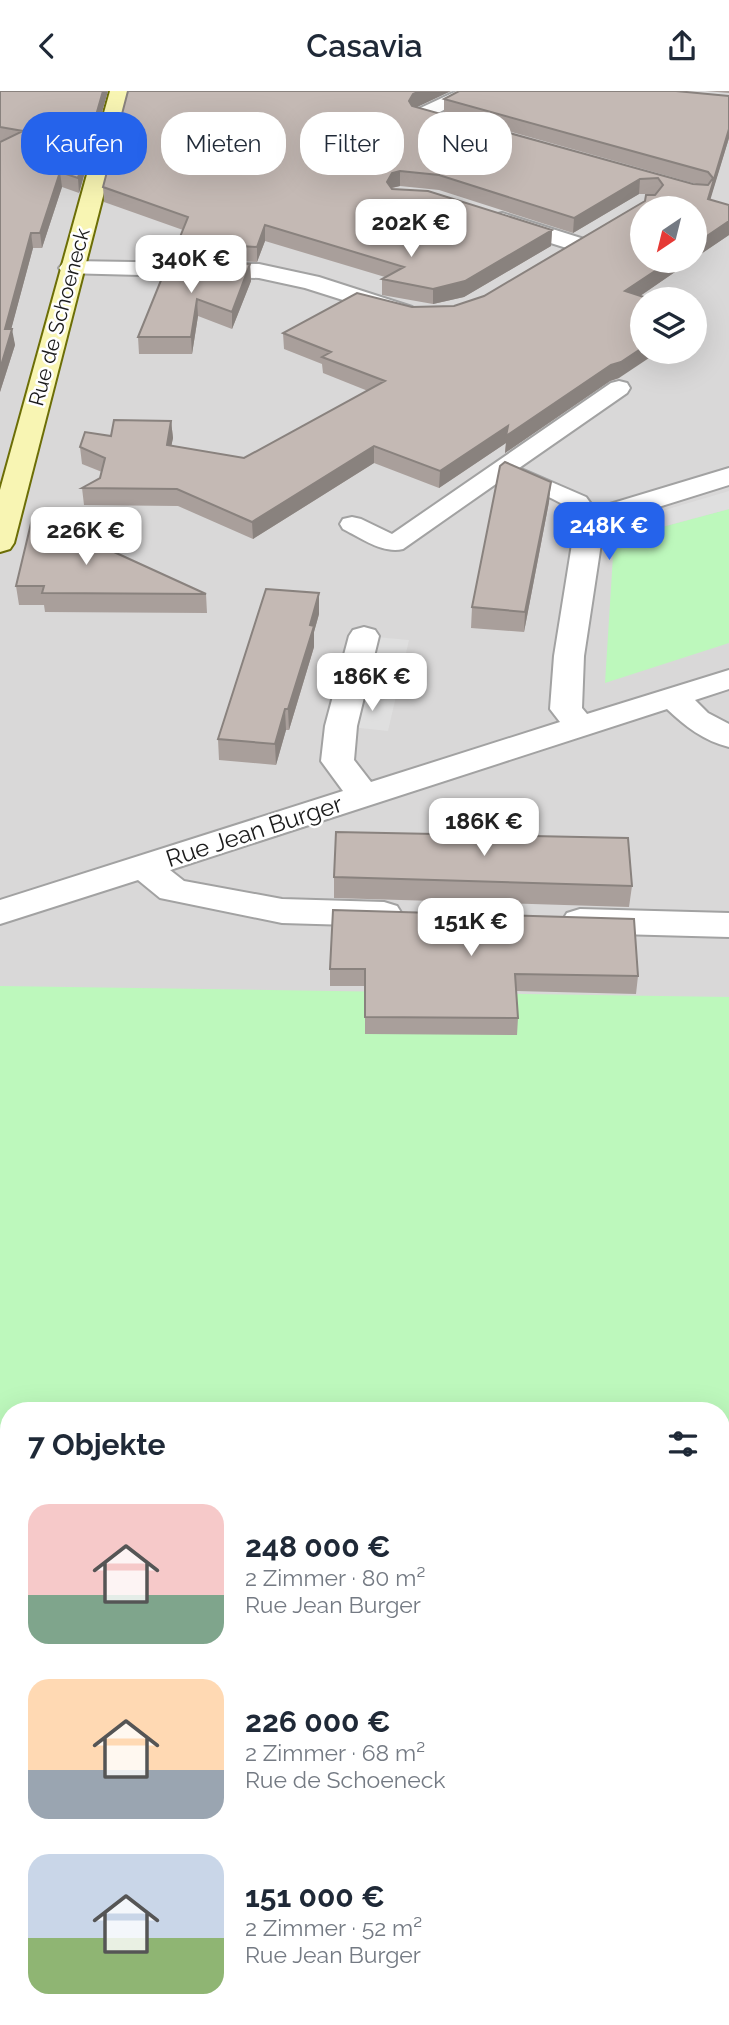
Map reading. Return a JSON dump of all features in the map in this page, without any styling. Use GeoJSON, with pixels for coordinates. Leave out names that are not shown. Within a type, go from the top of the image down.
{"type":"FeatureCollection","features":[{"type":"Feature","properties":{"kind":"main road","name":"Rue de Schoeneck"},"geometry":{"type":"LineString","coordinates":[[0,543],[120,91]]}},
{"type":"Feature","properties":{"kind":"street"},"geometry":{"type":"LineString","coordinates":[[483,214],[576,244]]}},
{"type":"Feature","properties":{"kind":"street"},"geometry":{"type":"LineString","coordinates":[[553,257],[600,230]]}},
{"type":"Feature","properties":{"kind":"street"},"geometry":{"type":"LineString","coordinates":[[71,268],[259,271],[311,282],[404,312],[428,315]]}},
{"type":"Feature","properties":{"kind":"street"},"geometry":{"type":"LineString","coordinates":[[580,727],[566,709],[569,656],[590,519],[729,476]]}},
{"type":"Feature","properties":{"kind":"street","name":"Rue Jean Burger"},"geometry":{"type":"LineString","coordinates":[[364,636],[341,726],[337,761],[364,795]]}},
{"type":"Feature","properties":{"kind":"street","name":"Rue Jean Burger"},"geometry":{"type":"LineString","coordinates":[[0,912],[729,678]]}},
{"type":"Feature","properties":{"kind":"street"},"geometry":{"type":"LineString","coordinates":[[673,697],[697,720],[729,737]]}},
{"type":"Feature","properties":{"kind":"street","name":"Rue Jean Burger"},"geometry":{"type":"LineString","coordinates":[[144,867],[173,891],[282,911],[421,916]]}},
{"type":"Feature","properties":{"kind":"street"},"geometry":{"type":"LineString","coordinates":[[547,919],[729,925]]}},
{"type":"Feature","properties":{"kind":"lane"},"geometry":{"type":"LineString","coordinates":[[426,112],[471,91]]}},
{"type":"Feature","properties":{"kind":"lane"},"geometry":{"type":"LineString","coordinates":[[352,524],[394,544],[619,388]]}},
{"type":"Feature","properties":{"kind":"lane"},"geometry":{"type":"LineString","coordinates":[[502,469],[578,502],[590,519]]}},
{"type":"Feature","properties":{"kind":"shaded area"},"geometry":{"type":"Polygon","coordinates":[[[0,91],[729,91],[729,1402],[0,1402],[0,91]]]}},
{"type":"Feature","properties":{"kind":"shaded area"},"geometry":{"type":"Polygon","coordinates":[[[729,491],[729,509],[628,536],[611,526],[729,491]]]}},
{"type":"Feature","properties":{"kind":"shaded area"},"geometry":{"type":"Polygon","coordinates":[[[364,636],[409,640],[388,731],[341,726],[364,636]]]}},
{"type":"Feature","properties":{"kind":"green space"},"geometry":{"type":"Polygon","coordinates":[[[729,509],[729,643],[605,683],[614,540],[729,509]]]}},
{"type":"Feature","properties":{"kind":"green space"},"geometry":{"type":"Polygon","coordinates":[[[0,986],[729,997],[729,1402],[0,1402],[0,986]]]}},
{"type":"Feature","properties":{"kind":"building"},"geometry":{"type":"Polygon","coordinates":[[[0,91],[103,91],[97,112],[21,112],[21,131],[0,127],[0,91]]]}},
{"type":"Feature","properties":{"kind":"building"},"geometry":{"type":"Polygon","coordinates":[[[128,91],[420,91],[413,94],[409,101],[412,106],[434,112],[418,112],[418,173],[404,171],[404,112],[300,112],[300,175],[391,175],[387,182],[392,189],[428,191],[552,230],[465,281],[433,289],[382,279],[404,267],[265,225],[257,247],[178,242],[188,217],[103,187],[106,175],[147,175],[147,112],[123,112],[128,91]]]}},
{"type":"Feature","properties":{"kind":"building"},"geometry":{"type":"Polygon","coordinates":[[[459,91],[676,91],[729,96],[729,129],[708,199],[729,205],[729,221],[707,236],[707,196],[646,196],[655,195],[663,185],[658,178],[640,179],[574,218],[439,175],[512,175],[512,134],[693,184],[708,185],[713,178],[708,172],[512,118],[512,112],[491,112],[444,99],[459,91]]]}},
{"type":"Feature","properties":{"kind":"building"},"geometry":{"type":"Polygon","coordinates":[[[21,132],[21,175],[59,175],[40,233],[31,233],[5,329],[12,329],[0,369],[0,142],[21,132]]]}},
{"type":"Feature","properties":{"kind":"building"},"geometry":{"type":"Polygon","coordinates":[[[630,210],[630,273],[652,273],[625,291],[630,293],[630,356],[611,365],[506,436],[508,426],[440,471],[374,446],[252,522],[177,489],[82,488],[100,478],[105,458],[80,447],[85,432],[111,436],[114,420],[171,421],[167,445],[244,458],[385,381],[322,357],[331,352],[283,333],[357,293],[412,307],[454,306],[484,296],[630,210]]]}},
{"type":"Feature","properties":{"kind":"building"},"geometry":{"type":"Polygon","coordinates":[[[191,261],[250,264],[232,312],[197,299],[191,337],[138,337],[168,263],[191,261]]]}},
{"type":"Feature","properties":{"kind":"building"},"geometry":{"type":"Polygon","coordinates":[[[505,462],[551,482],[525,612],[472,607],[500,466],[505,462]]]}},
{"type":"Feature","properties":{"kind":"building"},"geometry":{"type":"Polygon","coordinates":[[[33,515],[206,594],[42,593],[44,586],[16,586],[33,515]]]}},
{"type":"Feature","properties":{"kind":"building"},"geometry":{"type":"Polygon","coordinates":[[[266,589],[319,593],[310,625],[314,626],[288,709],[285,709],[275,744],[218,739],[266,589]]]}},
{"type":"Feature","properties":{"kind":"building"},"geometry":{"type":"Polygon","coordinates":[[[336,832],[628,838],[632,886],[334,877],[336,832]]]}},
{"type":"Feature","properties":{"kind":"building"},"geometry":{"type":"Polygon","coordinates":[[[333,910],[634,919],[638,976],[515,974],[518,1018],[365,1017],[365,969],[330,969],[333,910]]]}}]}
